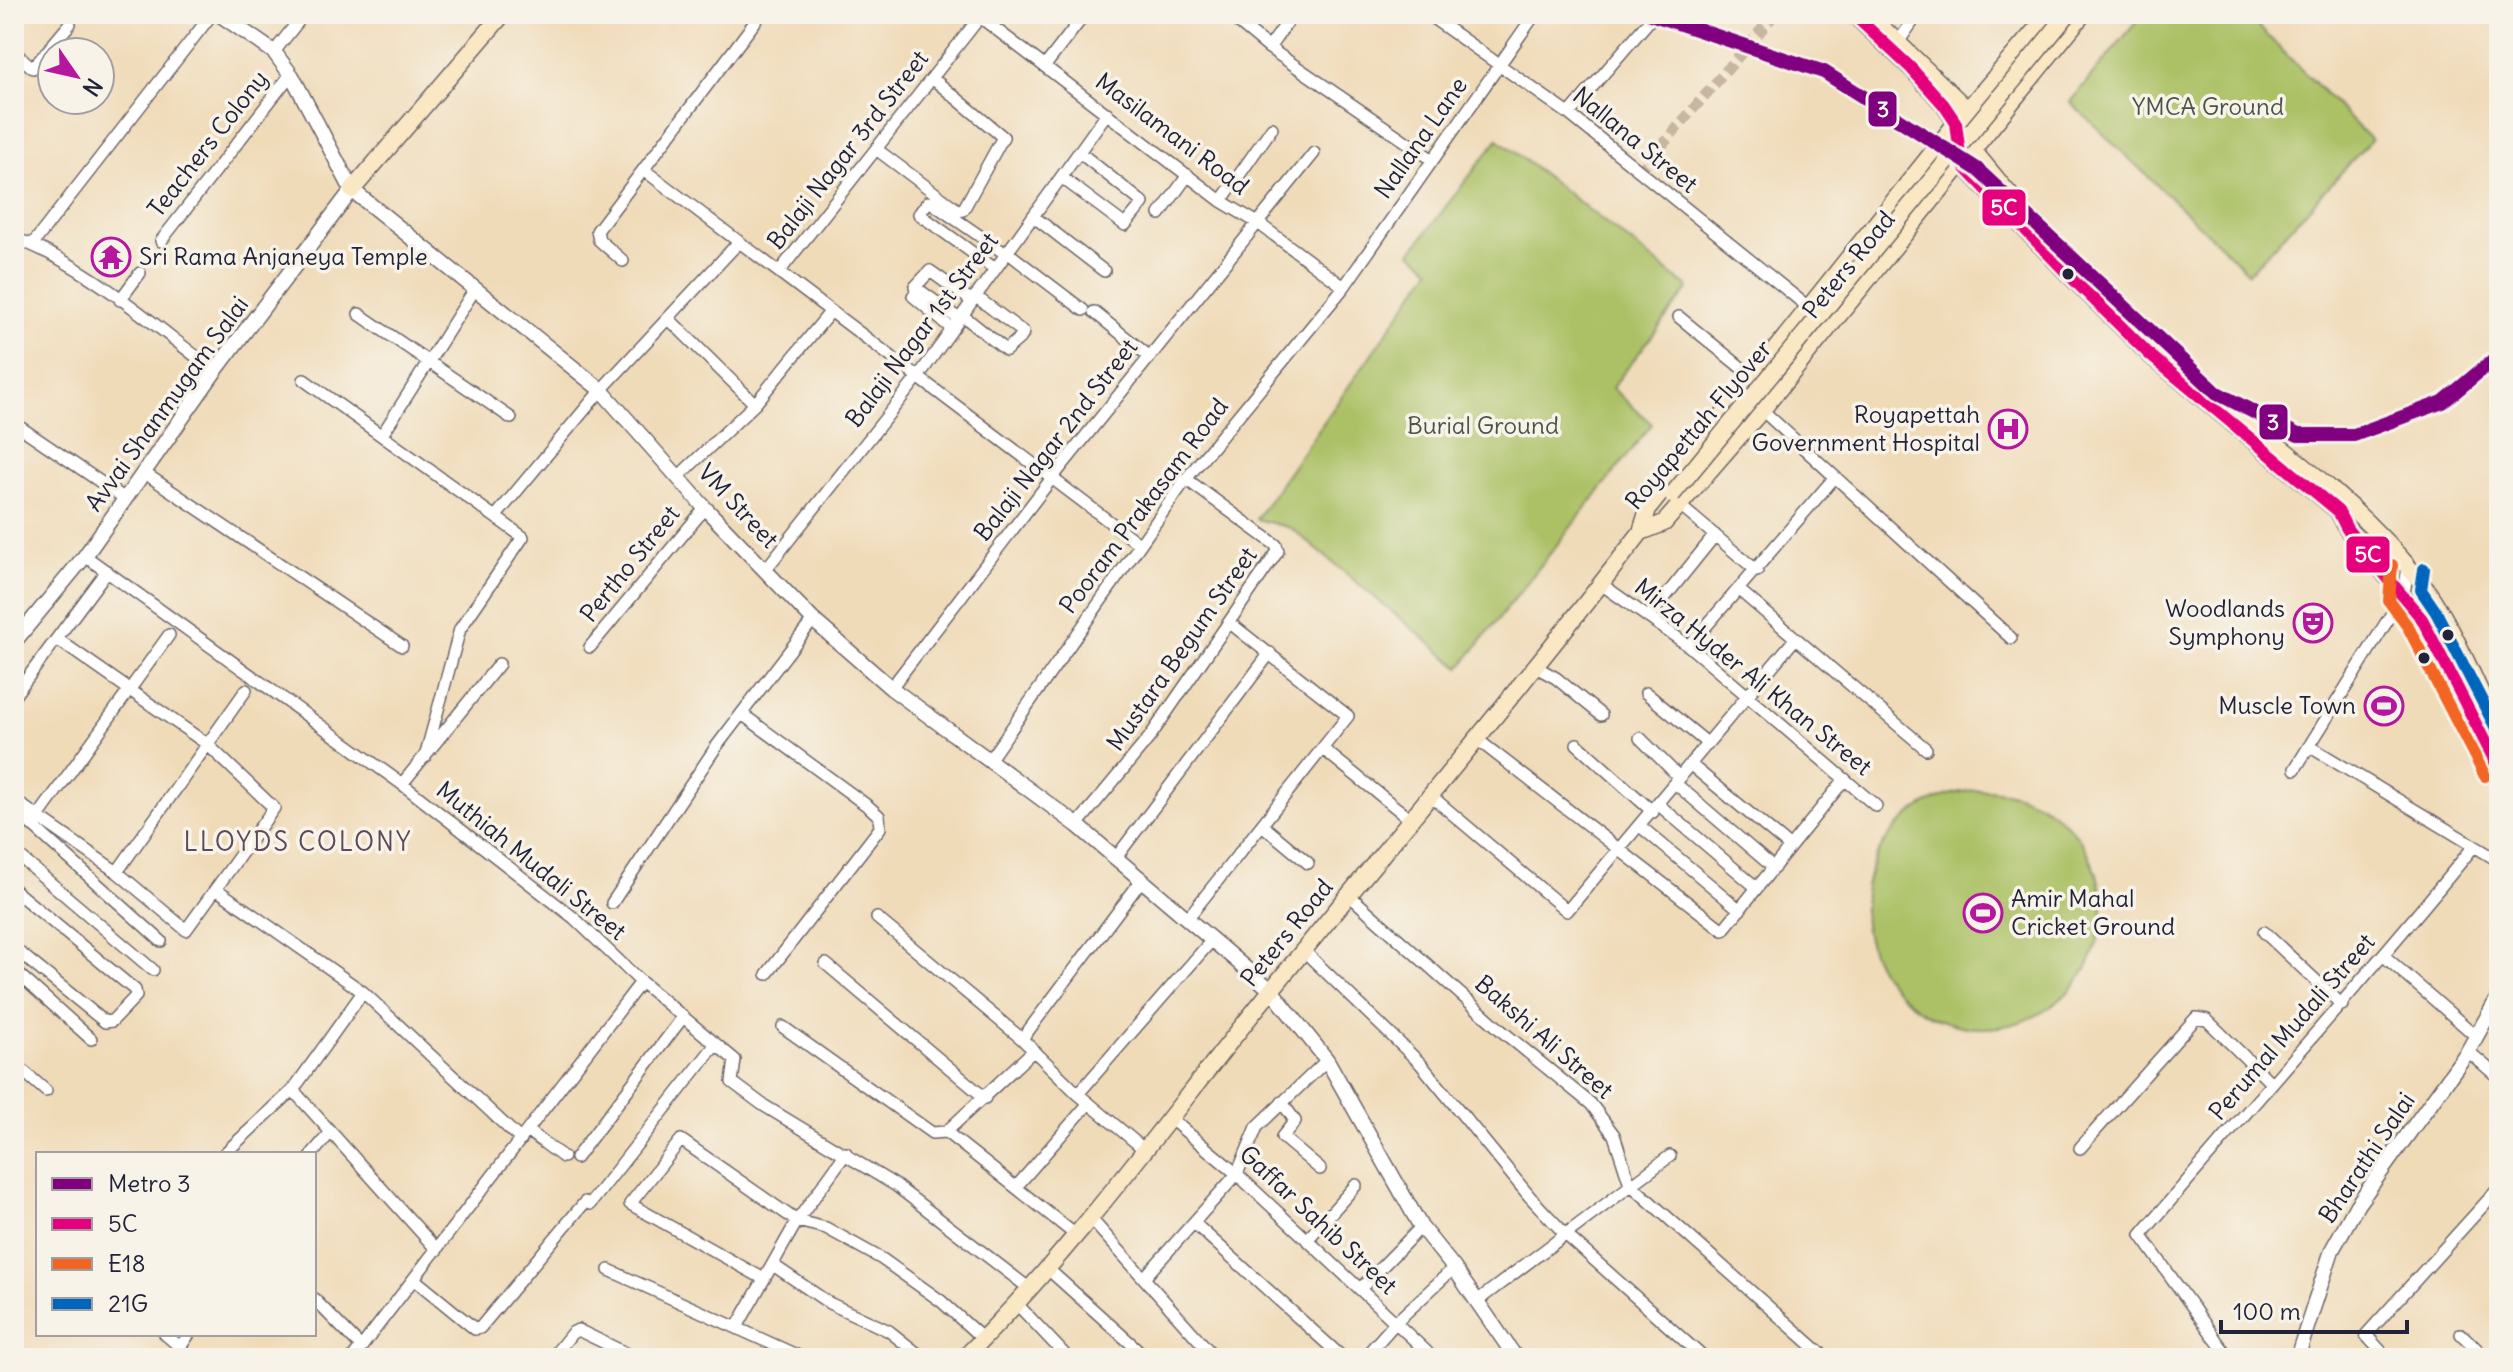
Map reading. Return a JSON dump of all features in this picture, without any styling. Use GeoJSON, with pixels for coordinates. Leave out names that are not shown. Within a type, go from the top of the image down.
{"type":"FeatureCollection","features":[{"type":"Feature","properties":{"kind":"main road"},"geometry":{"type":"LineString","coordinates":[[352,190],[503,14]]}},
{"type":"Feature","properties":{"kind":"main road"},"geometry":{"type":"LineString","coordinates":[[1853,14],[1967,109],[1972,149],[2074,272],[2359,516],[2408,567],[2438,610],[2499,732]]}},
{"type":"Feature","properties":{"kind":"main road"},"geometry":{"type":"LineString","coordinates":[[1868,14],[1956,123],[1961,163],[2151,356],[2338,511],[2347,529],[2422,619],[2499,769]]}},
{"type":"Feature","properties":{"kind":"main road","name":"Peters Road"},"geometry":{"type":"LineString","coordinates":[[969,1356],[1077,1236],[1172,1120],[1271,990],[1478,740],[1641,532],[1648,509],[1967,109],[2049,14]]}},
{"type":"Feature","properties":{"kind":"main road","name":"Royapettah Flyover"},"geometry":{"type":"LineString","coordinates":[[1641,532],[1676,500],[2068,14]]}},
{"type":"Feature","properties":{"kind":"main road","name":"Peters Road"},"geometry":{"type":"LineString","coordinates":[[1676,500],[1762,410],[2083,14]]}},
{"type":"Feature","properties":{"kind":"main road"},"geometry":{"type":"LineString","coordinates":[[14,1354],[24,1358]]}},
{"type":"Feature","properties":{"kind":"street"},"geometry":{"type":"LineString","coordinates":[[32,245],[212,14]]}},
{"type":"Feature","properties":{"kind":"street","name":"VM Street"},"geometry":{"type":"LineString","coordinates":[[219,14],[274,52],[291,74],[352,190],[601,390],[705,508],[813,620],[891,688],[1077,825],[1271,990],[1327,1060],[1421,1227],[1454,1268],[1516,1358]]}},
{"type":"Feature","properties":{"kind":"street"},"geometry":{"type":"LineString","coordinates":[[274,52],[304,14]]}},
{"type":"Feature","properties":{"kind":"street"},"geometry":{"type":"LineString","coordinates":[[623,261],[599,240],[597,231],[761,14]]}},
{"type":"Feature","properties":{"kind":"street"},"geometry":{"type":"LineString","coordinates":[[1045,66],[1085,14]]}},
{"type":"Feature","properties":{"kind":"street"},"geometry":{"type":"LineString","coordinates":[[1228,14],[1269,48],[1433,160]]}},
{"type":"Feature","properties":{"kind":"street"},"geometry":{"type":"LineString","coordinates":[[1269,48],[1293,14]]}},
{"type":"Feature","properties":{"kind":"street","name":"Nallana Street"},"geometry":{"type":"LineString","coordinates":[[1427,14],[1569,114],[1830,327]]}},
{"type":"Feature","properties":{"kind":"street","name":"Nallana Lane"},"geometry":{"type":"LineString","coordinates":[[1344,287],[1535,14]]}},
{"type":"Feature","properties":{"kind":"street"},"geometry":{"type":"LineString","coordinates":[[1569,114],[1655,14]]}},
{"type":"Feature","properties":{"kind":"street"},"geometry":{"type":"LineString","coordinates":[[1895,46],[1918,14]]}},
{"type":"Feature","properties":{"kind":"street","name":"Masilamani Road"},"geometry":{"type":"LineString","coordinates":[[978,16],[1221,201],[1258,223],[1344,287]]}},
{"type":"Feature","properties":{"kind":"street","name":"Balaji Nagar 3rd Street"},"geometry":{"type":"LineString","coordinates":[[779,272],[978,16]]}},
{"type":"Feature","properties":{"kind":"street"},"geometry":{"type":"LineString","coordinates":[[14,52],[33,68],[70,24]]}},
{"type":"Feature","properties":{"kind":"street","name":"Teachers Colony"},"geometry":{"type":"LineString","coordinates":[[161,241],[291,74]]}},
{"type":"Feature","properties":{"kind":"street"},"geometry":{"type":"LineString","coordinates":[[876,149],[959,211],[963,210],[1003,137],[932,78]]}},
{"type":"Feature","properties":{"kind":"street","name":"Balaji Nagar 1st Street"},"geometry":{"type":"LineString","coordinates":[[766,569],[918,377],[1107,113]]}},
{"type":"Feature","properties":{"kind":"street"},"geometry":{"type":"LineString","coordinates":[[1221,201],[1272,128]]}},
{"type":"Feature","properties":{"kind":"street"},"geometry":{"type":"LineString","coordinates":[[1061,177],[1125,225],[1143,203],[1079,152]]}},
{"type":"Feature","properties":{"kind":"street","name":"Balaji Nagar 2nd Street"},"geometry":{"type":"LineString","coordinates":[[891,688],[1052,478],[1314,153]]}},
{"type":"Feature","properties":{"kind":"street"},"geometry":{"type":"LineString","coordinates":[[644,170],[1139,544]]}},
{"type":"Feature","properties":{"kind":"street"},"geometry":{"type":"LineString","coordinates":[[1160,214],[1188,175]]}},
{"type":"Feature","properties":{"kind":"street","name":"Avvai Shanmugam Salai"},"geometry":{"type":"LineString","coordinates":[[14,642],[85,556],[215,371],[352,190]]}},
{"type":"Feature","properties":{"kind":"street"},"geometry":{"type":"LineString","coordinates":[[995,269],[919,214],[928,202],[1006,253],[1150,357]]}},
{"type":"Feature","properties":{"kind":"street"},"geometry":{"type":"LineString","coordinates":[[1033,216],[1104,271]]}},
{"type":"Feature","properties":{"kind":"street"},"geometry":{"type":"LineString","coordinates":[[14,238],[32,245],[120,300],[215,371]]}},
{"type":"Feature","properties":{"kind":"street"},"geometry":{"type":"LineString","coordinates":[[496,516],[601,390],[739,242]]}},
{"type":"Feature","properties":{"kind":"street"},"geometry":{"type":"LineString","coordinates":[[958,321],[915,287],[930,271],[1027,326]]}},
{"type":"Feature","properties":{"kind":"street"},"geometry":{"type":"LineString","coordinates":[[120,300],[140,273]]}},
{"type":"Feature","properties":{"kind":"street","name":"Pooram Prakasam Road"},"geometry":{"type":"LineString","coordinates":[[990,759],[1186,479],[1344,287]]}},
{"type":"Feature","properties":{"kind":"street"},"geometry":{"type":"LineString","coordinates":[[382,435],[426,361],[475,289]]}},
{"type":"Feature","properties":{"kind":"street"},"geometry":{"type":"LineString","coordinates":[[911,294],[1006,350],[1023,332],[976,296]]}},
{"type":"Feature","properties":{"kind":"street"},"geometry":{"type":"LineString","coordinates":[[679,476],[755,404],[831,311]]}},
{"type":"Feature","properties":{"kind":"street"},"geometry":{"type":"LineString","coordinates":[[359,314],[511,418]]}},
{"type":"Feature","properties":{"kind":"street"},"geometry":{"type":"LineString","coordinates":[[1679,317],[1754,378]]}},
{"type":"Feature","properties":{"kind":"street"},"geometry":{"type":"LineString","coordinates":[[669,319],[755,404]]}},
{"type":"Feature","properties":{"kind":"street"},"geometry":{"type":"LineString","coordinates":[[304,380],[523,537],[460,629],[425,757]]}},
{"type":"Feature","properties":{"kind":"street"},"geometry":{"type":"LineString","coordinates":[[1762,410],[2011,638]]}},
{"type":"Feature","properties":{"kind":"street"},"geometry":{"type":"LineString","coordinates":[[14,423],[124,498]]}},
{"type":"Feature","properties":{"kind":"street"},"geometry":{"type":"LineString","coordinates":[[143,472],[402,646]]}},
{"type":"Feature","properties":{"kind":"street"},"geometry":{"type":"LineString","coordinates":[[1689,646],[1757,571],[1835,477]]}},
{"type":"Feature","properties":{"kind":"street","name":"Mustara Begum Street"},"geometry":{"type":"LineString","coordinates":[[1077,825],[1149,738],[1230,623],[1277,548],[1186,479]]}},
{"type":"Feature","properties":{"kind":"street"},"geometry":{"type":"LineString","coordinates":[[1676,500],[1757,571]]}},
{"type":"Feature","properties":{"kind":"street","name":"Pertho Street"},"geometry":{"type":"LineString","coordinates":[[590,647],[705,508]]}},
{"type":"Feature","properties":{"kind":"street"},"geometry":{"type":"LineString","coordinates":[[1649,617],[1715,535]]}},
{"type":"Feature","properties":{"kind":"street","name":"Muthiah Mudali Street"},"geometry":{"type":"LineString","coordinates":[[85,556],[402,784],[574,918],[641,982],[737,1061],[732,1082],[763,1105],[846,1153]]}},
{"type":"Feature","properties":{"kind":"street"},"geometry":{"type":"LineString","coordinates":[[2295,769],[2404,594],[2408,567]]}},
{"type":"Feature","properties":{"kind":"street"},"geometry":{"type":"LineString","coordinates":[[14,696],[107,571]]}},
{"type":"Feature","properties":{"kind":"street","name":"Mirza Hyder Ali Khan Street"},"geometry":{"type":"LineString","coordinates":[[1601,584],[1689,646],[1876,806]]}},
{"type":"Feature","properties":{"kind":"street"},"geometry":{"type":"LineString","coordinates":[[1739,590],[1926,749]]}},
{"type":"Feature","properties":{"kind":"street"},"geometry":{"type":"LineString","coordinates":[[612,903],[716,747],[813,620]]}},
{"type":"Feature","properties":{"kind":"street"},"geometry":{"type":"LineString","coordinates":[[1187,919],[1347,719],[1346,711],[1230,623]]}},
{"type":"Feature","properties":{"kind":"street"},"geometry":{"type":"LineString","coordinates":[[37,818],[169,635]]}},
{"type":"Feature","properties":{"kind":"street"},"geometry":{"type":"LineString","coordinates":[[14,800],[117,872],[186,930],[274,808],[207,744],[57,639]]}},
{"type":"Feature","properties":{"kind":"street"},"geometry":{"type":"LineString","coordinates":[[1430,795],[1568,910],[1795,639]]}},
{"type":"Feature","properties":{"kind":"street"},"geometry":{"type":"LineString","coordinates":[[1115,859],[1270,653]]}},
{"type":"Feature","properties":{"kind":"street"},"geometry":{"type":"LineString","coordinates":[[402,784],[499,664]]}},
{"type":"Feature","properties":{"kind":"street"},"geometry":{"type":"LineString","coordinates":[[1536,667],[1556,678],[1601,715]]}},
{"type":"Feature","properties":{"kind":"street"},"geometry":{"type":"LineString","coordinates":[[117,872],[246,690]]}},
{"type":"Feature","properties":{"kind":"street"},"geometry":{"type":"LineString","coordinates":[[1646,693],[1707,743]]}},
{"type":"Feature","properties":{"kind":"street"},"geometry":{"type":"LineString","coordinates":[[742,714],[879,816],[880,828],[767,974]]}},
{"type":"Feature","properties":{"kind":"street"},"geometry":{"type":"LineString","coordinates":[[1640,738],[1678,781],[1774,868]]}},
{"type":"Feature","properties":{"kind":"street"},"geometry":{"type":"LineString","coordinates":[[1478,740],[1723,930],[1845,779]]}},
{"type":"Feature","properties":{"kind":"street"},"geometry":{"type":"LineString","coordinates":[[1577,744],[1757,888]]}},
{"type":"Feature","properties":{"kind":"street"},"geometry":{"type":"LineString","coordinates":[[2309,746],[2499,861]]}},
{"type":"Feature","properties":{"kind":"street"},"geometry":{"type":"LineString","coordinates":[[1323,749],[1410,819]]}},
{"type":"Feature","properties":{"kind":"street"},"geometry":{"type":"LineString","coordinates":[[1691,765],[1790,847]]}},
{"type":"Feature","properties":{"kind":"street"},"geometry":{"type":"LineString","coordinates":[[14,809],[161,941]]}},
{"type":"Feature","properties":{"kind":"street"},"geometry":{"type":"LineString","coordinates":[[1262,825],[1308,863]]}},
{"type":"Feature","properties":{"kind":"street"},"geometry":{"type":"LineString","coordinates":[[1640,826],[1740,910]]}},
{"type":"Feature","properties":{"kind":"street","name":"Perumal Mudali Street"},"geometry":{"type":"LineString","coordinates":[[2229,1358],[2141,1235],[2270,1082],[2384,956],[2474,846]]}},
{"type":"Feature","properties":{"kind":"street"},"geometry":{"type":"LineString","coordinates":[[14,852],[153,970]]}},
{"type":"Feature","properties":{"kind":"street"},"geometry":{"type":"LineString","coordinates":[[1022,1039],[1141,881]]}},
{"type":"Feature","properties":{"kind":"street"},"geometry":{"type":"LineString","coordinates":[[216,889],[363,992],[525,1136],[563,1157]]}},
{"type":"Feature","properties":{"kind":"street"},"geometry":{"type":"LineString","coordinates":[[14,890],[135,990],[136,996],[112,1021],[105,1022],[15,949]]}},
{"type":"Feature","properties":{"kind":"street","name":"Bakshi Ali Street"},"geometry":{"type":"LineString","coordinates":[[1349,895],[1503,1032],[1591,1104],[1614,1135],[1630,1184]]}},
{"type":"Feature","properties":{"kind":"street"},"geometry":{"type":"LineString","coordinates":[[877,918],[1022,1039],[1078,1094],[1146,1151]]}},
{"type":"Feature","properties":{"kind":"street"},"geometry":{"type":"LineString","coordinates":[[2264,932],[2342,1005]]}},
{"type":"Feature","properties":{"kind":"street"},"geometry":{"type":"LineString","coordinates":[[1078,1094],[1212,940]]}},
{"type":"Feature","properties":{"kind":"street"},"geometry":{"type":"LineString","coordinates":[[1304,951],[1420,1063],[1530,1197],[1564,1233],[1704,1358]]}},
{"type":"Feature","properties":{"kind":"street"},"geometry":{"type":"LineString","coordinates":[[2384,956],[2476,1036]]}},
{"type":"Feature","properties":{"kind":"street"},"geometry":{"type":"LineString","coordinates":[[826,964],[985,1098]]}},
{"type":"Feature","properties":{"kind":"street"},"geometry":{"type":"LineString","coordinates":[[14,970],[91,1039]]}},
{"type":"Feature","properties":{"kind":"street"},"geometry":{"type":"LineString","coordinates":[[353,1358],[641,982]]}},
{"type":"Feature","properties":{"kind":"street"},"geometry":{"type":"LineString","coordinates":[[226,1152],[293,1090],[363,992]]}},
{"type":"Feature","properties":{"kind":"street","name":"Bharathi Salai"},"geometry":{"type":"LineString","coordinates":[[2297,1358],[2317,1288],[2338,1238],[2357,1205],[2468,1051],[2499,996]]}},
{"type":"Feature","properties":{"kind":"street"},"geometry":{"type":"LineString","coordinates":[[576,1158],[683,1017]]}},
{"type":"Feature","properties":{"kind":"street"},"geometry":{"type":"LineString","coordinates":[[2080,1148],[2196,1018],[2207,1020],[2270,1082]]}},
{"type":"Feature","properties":{"kind":"street"},"geometry":{"type":"LineString","coordinates":[[783,1027],[932,1133],[946,1132],[1033,1051]]}},
{"type":"Feature","properties":{"kind":"street"},"geometry":{"type":"LineString","coordinates":[[414,1279],[475,1329],[480,1328],[585,1202],[590,1204],[716,1044]]}},
{"type":"Feature","properties":{"kind":"street"},"geometry":{"type":"LineString","coordinates":[[2468,1051],[2499,1078]]}},
{"type":"Feature","properties":{"kind":"street"},"geometry":{"type":"LineString","coordinates":[[1144,1278],[1237,1174],[1257,1127],[1327,1060]]}},
{"type":"Feature","properties":{"kind":"street"},"geometry":{"type":"LineString","coordinates":[[14,1063],[46,1091]]}},
{"type":"Feature","properties":{"kind":"street"},"geometry":{"type":"LineString","coordinates":[[293,1090],[437,1250]]}},
{"type":"Feature","properties":{"kind":"street"},"geometry":{"type":"LineString","coordinates":[[1282,1102],[1295,1121],[1282,1137],[1320,1169]]}},
{"type":"Feature","properties":{"kind":"street"},"geometry":{"type":"LineString","coordinates":[[1016,1187],[1089,1103]]}},
{"type":"Feature","properties":{"kind":"street","name":"Gaffar Sahib Street"},"geometry":{"type":"LineString","coordinates":[[1172,1120],[1237,1174],[1361,1288],[1427,1352],[1425,1358]]}},
{"type":"Feature","properties":{"kind":"street"},"geometry":{"type":"LineString","coordinates":[[314,1152],[331,1132]]}},
{"type":"Feature","properties":{"kind":"street"},"geometry":{"type":"LineString","coordinates":[[946,1132],[1077,1236]]}},
{"type":"Feature","properties":{"kind":"street"},"geometry":{"type":"LineString","coordinates":[[764,1279],[630,1204],[681,1140],[797,1221],[826,1228],[882,1259],[941,1301],[983,1339]]}},
{"type":"Feature","properties":{"kind":"street"},"geometry":{"type":"LineString","coordinates":[[737,1327],[797,1221],[846,1153],[962,1234],[1030,1289]]}},
{"type":"Feature","properties":{"kind":"street"},"geometry":{"type":"LineString","coordinates":[[1477,1301],[1670,1156]]}},
{"type":"Feature","properties":{"kind":"street"},"geometry":{"type":"LineString","coordinates":[[1630,1184],[1826,1358]]}},
{"type":"Feature","properties":{"kind":"street"},"geometry":{"type":"LineString","coordinates":[[1307,1240],[1356,1185]]}},
{"type":"Feature","properties":{"kind":"street"},"geometry":{"type":"LineString","coordinates":[[2387,1358],[2366,1335],[2499,1188]]}},
{"type":"Feature","properties":{"kind":"street"},"geometry":{"type":"LineString","coordinates":[[1091,1219],[1215,1358]]}},
{"type":"Feature","properties":{"kind":"street"},"geometry":{"type":"LineString","coordinates":[[1194,1223],[1343,1358]]}},
{"type":"Feature","properties":{"kind":"street"},"geometry":{"type":"LineString","coordinates":[[1361,1288],[1421,1227]]}},
{"type":"Feature","properties":{"kind":"street"},"geometry":{"type":"LineString","coordinates":[[773,1265],[829,1303],[889,1331],[923,1358]]}},
{"type":"Feature","properties":{"kind":"street"},"geometry":{"type":"LineString","coordinates":[[1364,1358],[1396,1322],[1454,1268]]}},
{"type":"Feature","properties":{"kind":"street"},"geometry":{"type":"LineString","coordinates":[[1048,1269],[1147,1358]]}},
{"type":"Feature","properties":{"kind":"street"},"geometry":{"type":"LineString","coordinates":[[609,1270],[803,1358]]}},
{"type":"Feature","properties":{"kind":"street"},"geometry":{"type":"LineString","coordinates":[[316,1301],[361,1347]]}},
{"type":"Feature","properties":{"kind":"street"},"geometry":{"type":"LineString","coordinates":[[1017,1304],[1068,1358]]}},
{"type":"Feature","properties":{"kind":"street"},"geometry":{"type":"LineString","coordinates":[[552,1358],[578,1330],[636,1358]]}},
{"type":"Feature","properties":{"kind":"street"},"geometry":{"type":"LineString","coordinates":[[2461,1334],[2486,1358]]}},
{"type":"Feature","properties":{"kind":"street"},"geometry":{"type":"LineString","coordinates":[[167,1336],[180,1347]]}},
{"type":"Feature","properties":{"kind":"street"},"geometry":{"type":"LineString","coordinates":[[173,1358],[188,1336]]}},
{"type":"Feature","properties":{"kind":"green space","name":"YMCA Ground"},"geometry":{"type":"Polygon","coordinates":[[[2143,14],[2246,14],[2371,140],[2249,273],[2070,102],[2143,14]]]}},
{"type":"Feature","properties":{"kind":"green space","name":"Burial Ground"},"geometry":{"type":"Polygon","coordinates":[[[1498,139],[1689,288],[1612,388],[1652,424],[1460,668],[1291,528],[1256,519],[1431,269],[1411,252],[1498,139]]]}},
{"type":"Feature","properties":{"kind":"green space","name":"Amir Mahal Cricket Ground"},"geometry":{"type":"Polygon","coordinates":[[[1983,790],[2006,792],[2029,799],[2067,825],[2093,863],[2100,886],[2100,932],[2093,955],[2067,993],[2029,1019],[2006,1026],[1983,1028],[1960,1026],[1937,1019],[1899,993],[1873,955],[1866,932],[1864,909],[1866,886],[1873,863],[1899,825],[1937,799],[1960,792],[1983,790]]]}},
{"type":"Feature","properties":{"kind":"tunnel"},"geometry":{"type":"LineString","coordinates":[[1639,172],[1775,14]]}},
{"type":"Feature","properties":{"kind":"metro line","name":"3"},"geometry":{"type":"LineString","coordinates":[[1651,14],[1824,72],[1977,169],[2217,393],[2298,435],[2354,435],[2443,402],[2499,355]]}},
{"type":"Feature","properties":{"kind":"transit line","name":"5C"},"geometry":{"type":"LineString","coordinates":[[1853,14],[1910,67],[1944,105],[1956,123],[1961,163],[2069,275],[2151,356],[2338,511],[2347,529],[2422,619],[2499,769]]}},
{"type":"Feature","properties":{"kind":"transit line","name":"E18"},"geometry":{"type":"LineString","coordinates":[[2392,565],[2389,601],[2408,627],[2485,776]]}},
{"type":"Feature","properties":{"kind":"transit line","name":"21G"},"geometry":{"type":"LineString","coordinates":[[2424,569],[2421,590],[2436,612],[2499,734]]}},
{"type":"Feature","properties":{"kind":"place","name":"Sri Rama Anjaneya Temple"},"geometry":{"type":"Point","coordinates":[111,257]}},
{"type":"Feature","properties":{"kind":"place","name":"Royapettah Government Hospital"},"geometry":{"type":"Point","coordinates":[2008,429]}},
{"type":"Feature","properties":{"kind":"place","name":"Woodlands Symphony"},"geometry":{"type":"Point","coordinates":[2313,623]}},
{"type":"Feature","properties":{"kind":"place","name":"Muscle Town"},"geometry":{"type":"Point","coordinates":[2384,706]}},
{"type":"Feature","properties":{"kind":"place","name":"Amir Mahal Cricket Ground"},"geometry":{"type":"Point","coordinates":[1983,913]}},
{"type":"Feature","properties":{"kind":"district","name":"LLOYDS COLONY"},"geometry":{"type":"Point","coordinates":[298,842]}}]}
